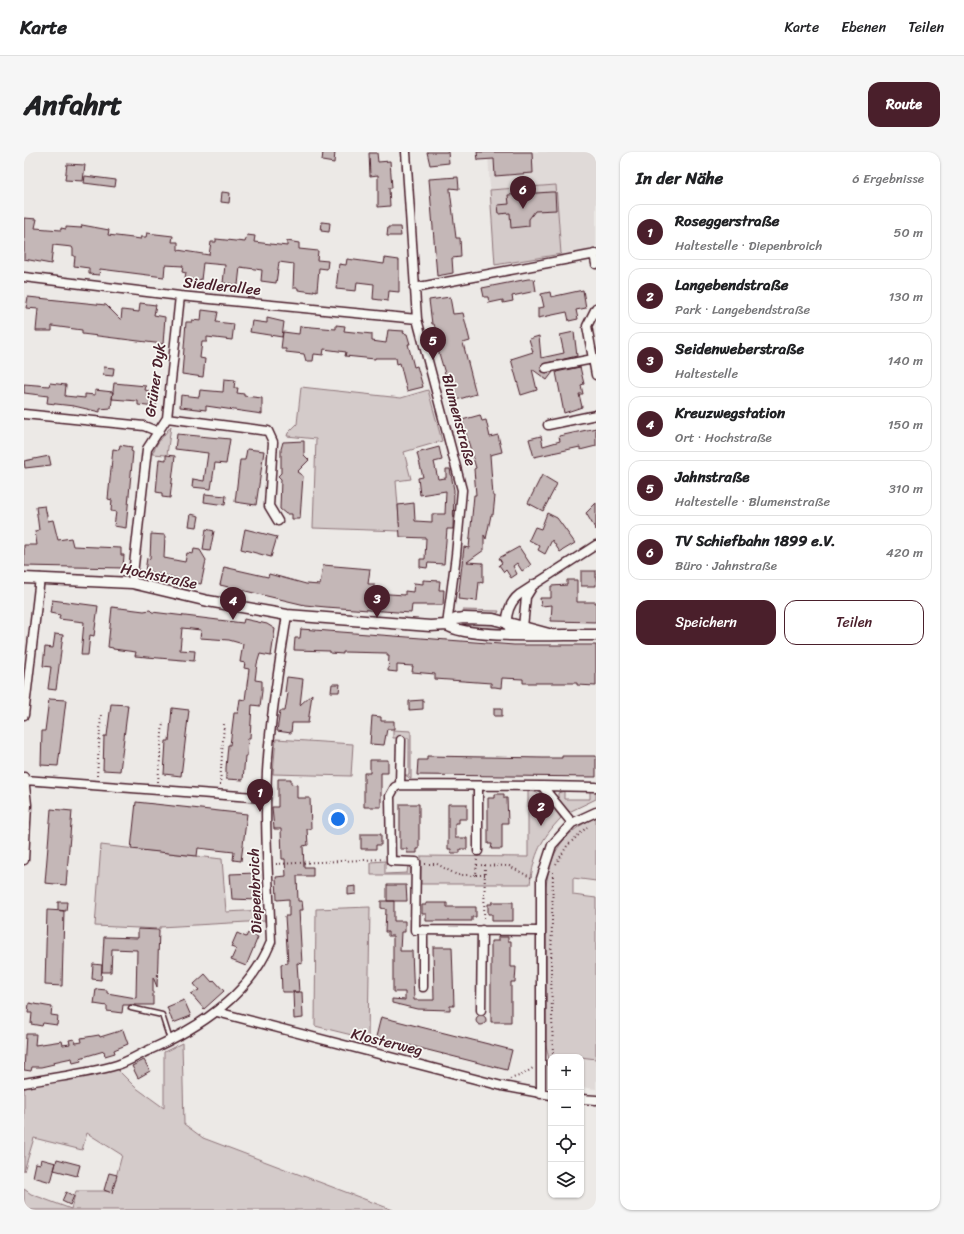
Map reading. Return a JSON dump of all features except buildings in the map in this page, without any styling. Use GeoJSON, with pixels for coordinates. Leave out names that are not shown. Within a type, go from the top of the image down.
{"type":"FeatureCollection","features":[{"type":"Feature","properties":{"kind":"street","name":"Blumenstraße"},"geometry":{"type":"LineString","coordinates":[[406,152],[417,319],[462,490],[456,555],[447,625]]}},
{"type":"Feature","properties":{"kind":"street"},"geometry":{"type":"LineString","coordinates":[[414,288],[595,254],[596,264]]}},
{"type":"Feature","properties":{"kind":"street","name":"Siedlerallee"},"geometry":{"type":"LineString","coordinates":[[24,278],[180,296],[417,319]]}},
{"type":"Feature","properties":{"kind":"street","name":"Grüner Dyk"},"geometry":{"type":"LineString","coordinates":[[132,583],[147,449],[167,418],[180,296]]}},
{"type":"Feature","properties":{"kind":"street"},"geometry":{"type":"LineString","coordinates":[[596,308],[587,326],[596,374]]}},
{"type":"Feature","properties":{"kind":"street"},"geometry":{"type":"LineString","coordinates":[[546,368],[593,359]]}},
{"type":"Feature","properties":{"kind":"street"},"geometry":{"type":"LineString","coordinates":[[24,414],[144,426],[159,432]]}},
{"type":"Feature","properties":{"kind":"street"},"geometry":{"type":"LineString","coordinates":[[548,425],[596,415]]}},
{"type":"Feature","properties":{"kind":"street"},"geometry":{"type":"LineString","coordinates":[[167,418],[268,431],[273,442],[269,506],[278,521]]}},
{"type":"Feature","properties":{"kind":"street"},"geometry":{"type":"LineString","coordinates":[[516,635],[511,632],[507,622],[509,607],[513,599],[596,545]]}},
{"type":"Feature","properties":{"kind":"street","name":"Hochstraße"},"geometry":{"type":"LineString","coordinates":[[24,578],[132,583],[208,601],[286,615],[430,626],[447,625]]}},
{"type":"Feature","properties":{"kind":"street"},"geometry":{"type":"LineString","coordinates":[[24,715],[40,578]]}},
{"type":"Feature","properties":{"kind":"street"},"geometry":{"type":"LineString","coordinates":[[516,635],[521,632],[523,627],[526,597],[534,584]]}},
{"type":"Feature","properties":{"kind":"street","name":"Diepenbroich"},"geometry":{"type":"LineString","coordinates":[[24,1083],[117,1065],[171,1041],[217,1012],[227,1003],[263,961],[271,942],[266,798],[274,706],[286,615]]}},
{"type":"Feature","properties":{"kind":"street"},"geometry":{"type":"LineString","coordinates":[[447,625],[454,620],[464,618],[507,622],[549,634]]}},
{"type":"Feature","properties":{"kind":"street"},"geometry":{"type":"LineString","coordinates":[[447,625],[459,630],[516,635],[596,635]]}},
{"type":"Feature","properties":{"kind":"street"},"geometry":{"type":"LineString","coordinates":[[400,785],[401,740]]}},
{"type":"Feature","properties":{"kind":"street"},"geometry":{"type":"LineString","coordinates":[[24,860],[27,805],[25,778],[266,798]]}},
{"type":"Feature","properties":{"kind":"street"},"geometry":{"type":"LineString","coordinates":[[541,931],[415,930],[416,862],[391,861],[390,796],[395,786],[400,785],[596,787]]}},
{"type":"Feature","properties":{"kind":"street"},"geometry":{"type":"LineString","coordinates":[[478,786],[478,851]]}},
{"type":"Feature","properties":{"kind":"street"},"geometry":{"type":"LineString","coordinates":[[542,786],[572,823]]}},
{"type":"Feature","properties":{"kind":"street"},"geometry":{"type":"LineString","coordinates":[[541,1094],[541,879],[552,845],[572,823],[596,812]]}},
{"type":"Feature","properties":{"kind":"street"},"geometry":{"type":"LineString","coordinates":[[423,930],[423,987]]}},
{"type":"Feature","properties":{"kind":"street"},"geometry":{"type":"LineString","coordinates":[[481,1010],[483,930]]}},
{"type":"Feature","properties":{"kind":"street","name":"Klosterweg"},"geometry":{"type":"LineString","coordinates":[[217,1012],[502,1086],[548,1095]]}},
{"type":"Feature","properties":{"kind":"street"},"geometry":{"type":"LineString","coordinates":[[584,1099],[596,1100]]}},
{"type":"Feature","properties":{"kind":"lane"},"geometry":{"type":"LineString","coordinates":[[131,1008],[162,1015],[171,1041]]}},
{"type":"Feature","properties":{"kind":"path"},"geometry":{"type":"LineString","coordinates":[[96,785],[101,715]]}},
{"type":"Feature","properties":{"kind":"path"},"geometry":{"type":"LineString","coordinates":[[158,790],[163,722]]}},
{"type":"Feature","properties":{"kind":"path"},"geometry":{"type":"LineString","coordinates":[[219,795],[224,724]]}},
{"type":"Feature","properties":{"kind":"path"},"geometry":{"type":"LineString","coordinates":[[553,1054],[551,970],[553,871],[564,850],[578,834],[592,823]]}},
{"type":"Feature","properties":{"kind":"path"},"geometry":{"type":"LineString","coordinates":[[269,864],[391,859]]}},
{"type":"Feature","properties":{"kind":"path"},"geometry":{"type":"LineString","coordinates":[[416,864],[437,864],[457,875],[485,875]]}},
{"type":"Feature","properties":{"kind":"path"},"geometry":{"type":"LineString","coordinates":[[476,875],[477,865],[509,866],[529,877],[541,879]]}},
{"type":"Feature","properties":{"kind":"path"},"geometry":{"type":"LineString","coordinates":[[483,930],[485,865]]}},
{"type":"Feature","properties":{"kind":"shaded area"},"geometry":{"type":"Polygon","coordinates":[[[488,152],[596,152],[596,246],[585,251],[561,254],[556,185],[490,190],[488,152]]]}},
{"type":"Feature","properties":{"kind":"shaded area"},"geometry":{"type":"Polygon","coordinates":[[[556,185],[561,254],[495,265],[490,190],[556,185]]]}},
{"type":"Feature","properties":{"kind":"shaded area"},"geometry":{"type":"Polygon","coordinates":[[[301,387],[401,398],[428,390],[442,441],[404,452],[411,479],[396,481],[400,531],[313,528],[316,439],[287,436],[297,424],[301,387]]]}},
{"type":"Feature","properties":{"kind":"shaded area"},"geometry":{"type":"Polygon","coordinates":[[[171,426],[167,455],[152,454],[157,444],[171,426]]]}},
{"type":"Feature","properties":{"kind":"shaded area"},"geometry":{"type":"Polygon","coordinates":[[[462,610],[499,611],[498,613],[490,616],[463,615],[462,610]]]}},
{"type":"Feature","properties":{"kind":"shaded area"},"geometry":{"type":"Polygon","coordinates":[[[458,622],[504,625],[504,629],[461,626],[458,622]]]}},
{"type":"Feature","properties":{"kind":"shaded area"},"geometry":{"type":"Polygon","coordinates":[[[393,730],[411,731],[411,779],[405,775],[409,775],[409,738],[393,738],[393,730]]]}},
{"type":"Feature","properties":{"kind":"shaded area"},"geometry":{"type":"Polygon","coordinates":[[[276,739],[353,744],[351,776],[273,774],[276,739]]]}},
{"type":"Feature","properties":{"kind":"shaded area"},"geometry":{"type":"Polygon","coordinates":[[[528,791],[543,796],[561,818],[543,840],[536,855],[530,884],[421,884],[421,856],[528,857],[528,791]]]}},
{"type":"Feature","properties":{"kind":"shaded area"},"geometry":{"type":"Polygon","coordinates":[[[564,791],[564,799],[590,799],[590,791],[596,791],[596,799],[569,812],[558,798],[558,793],[564,791]]]}},
{"type":"Feature","properties":{"kind":"shaded area"},"geometry":{"type":"Polygon","coordinates":[[[596,817],[596,881],[573,878],[573,895],[596,898],[596,1059],[584,1057],[584,1054],[548,1055],[546,1045],[546,887],[548,874],[555,853],[560,844],[575,829],[596,817]]]}},
{"type":"Feature","properties":{"kind":"shaded area"},"geometry":{"type":"Polygon","coordinates":[[[101,845],[222,859],[226,912],[264,910],[265,921],[160,927],[160,929],[95,926],[101,845]]]}},
{"type":"Feature","properties":{"kind":"shaded area"},"geometry":{"type":"Polygon","coordinates":[[[385,861],[385,874],[407,873],[408,866],[411,869],[411,875],[371,875],[371,862],[385,861]]]}},
{"type":"Feature","properties":{"kind":"shaded area"},"geometry":{"type":"Polygon","coordinates":[[[370,907],[368,1039],[315,1026],[316,909],[370,907]]]}},
{"type":"Feature","properties":{"kind":"shaded area"},"geometry":{"type":"Polygon","coordinates":[[[182,1043],[184,1124],[203,1138],[393,1210],[24,1210],[24,1189],[31,1194],[71,1209],[76,1191],[112,1192],[122,1155],[87,1133],[82,1150],[34,1138],[24,1171],[24,1088],[117,1069],[135,1087],[164,1108],[164,1052],[182,1043]]]}},
{"type":"Feature","properties":{"kind":"shaded area"},"geometry":{"type":"Polygon","coordinates":[[[584,1057],[596,1059],[596,1089],[584,1087],[584,1057]]]}},
{"type":"Feature","properties":{"kind":"place","name":"TV Schiefbahn 1899 e.V."},"geometry":{"type":"Point","coordinates":[523,209]}},
{"type":"Feature","properties":{"kind":"place","name":"Jahnstraße"},"geometry":{"type":"Point","coordinates":[433,360]}},
{"type":"Feature","properties":{"kind":"place","name":"Seidenweberstraße"},"geometry":{"type":"Point","coordinates":[377,618]}},
{"type":"Feature","properties":{"kind":"place","name":"Kreuzwegstation"},"geometry":{"type":"Point","coordinates":[233,620]}},
{"type":"Feature","properties":{"kind":"place","name":"Roseggerstraße"},"geometry":{"type":"Point","coordinates":[260,812]}},
{"type":"Feature","properties":{"kind":"place","name":"Langebendstraße"},"geometry":{"type":"Point","coordinates":[541,826]}}]}
